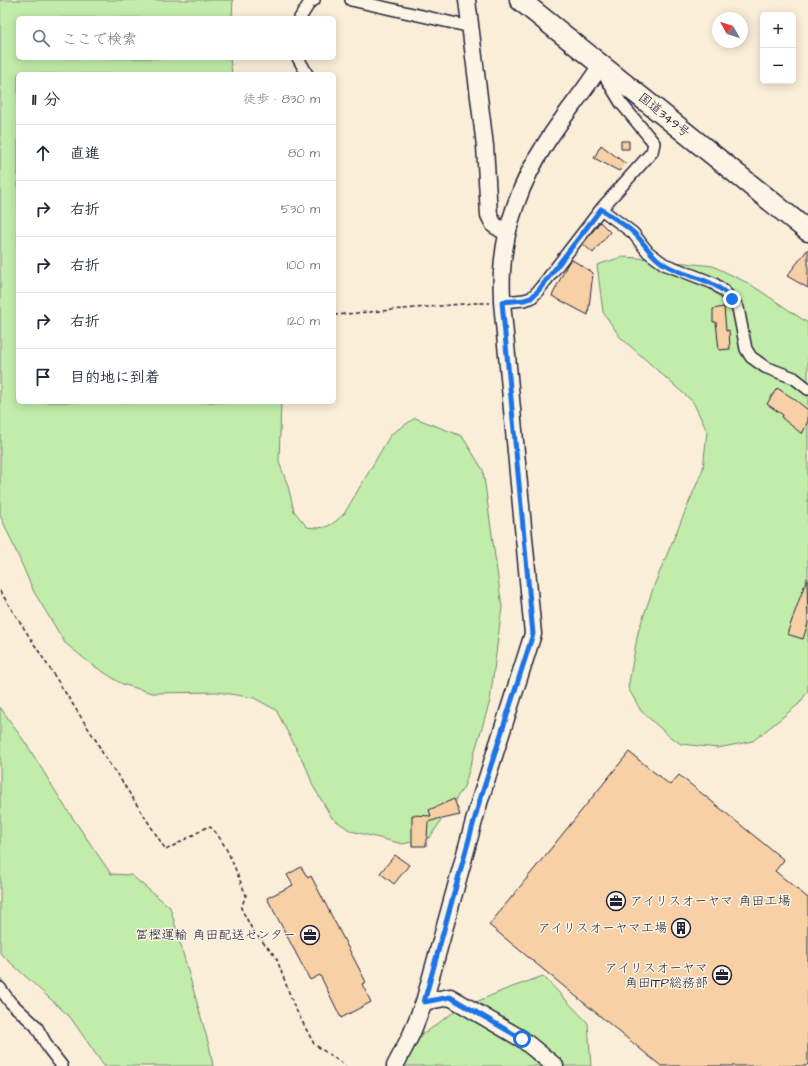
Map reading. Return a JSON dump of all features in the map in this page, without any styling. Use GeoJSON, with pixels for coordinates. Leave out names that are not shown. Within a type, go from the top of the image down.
{"type":"FeatureCollection","features":[{"type":"Feature","properties":{"kind":"highway","name":"国道349号"},"geometry":{"type":"LineString","coordinates":[[520,0],[600,67],[808,231]]}},
{"type":"Feature","properties":{"kind":"street"},"geometry":{"type":"LineString","coordinates":[[301,16],[310,2],[314,0]]}},
{"type":"Feature","properties":{"kind":"street"},"geometry":{"type":"LineString","coordinates":[[351,0],[471,27]]}},
{"type":"Feature","properties":{"kind":"street"},"geometry":{"type":"LineString","coordinates":[[467,0],[485,146],[489,215],[494,225],[507,233]]}},
{"type":"Feature","properties":{"kind":"street"},"geometry":{"type":"LineString","coordinates":[[299,60],[305,72]]}},
{"type":"Feature","properties":{"kind":"street"},"geometry":{"type":"LineString","coordinates":[[395,1066],[411,1035],[424,1002],[479,803],[533,634],[502,302],[502,271],[507,233],[514,210],[534,162],[546,142],[600,67],[621,103],[654,143],[652,152],[601,209],[531,298],[502,302]]}},
{"type":"Feature","properties":{"kind":"street"},"geometry":{"type":"LineString","coordinates":[[601,209],[633,233],[648,252],[664,264],[713,283],[724,291],[738,308],[746,349],[751,357],[765,367],[794,378],[808,389]]}},
{"type":"Feature","properties":{"kind":"street"},"geometry":{"type":"LineString","coordinates":[[0,988],[10,1002],[36,1026],[49,1049],[62,1066]]}},
{"type":"Feature","properties":{"kind":"street"},"geometry":{"type":"LineString","coordinates":[[424,1002],[450,997],[522,1039],[555,1066]]}},
{"type":"Feature","properties":{"kind":"path"},"geometry":{"type":"LineString","coordinates":[[336,315],[502,302]]}},
{"type":"Feature","properties":{"kind":"path"},"geometry":{"type":"LineString","coordinates":[[0,591],[97,742],[104,756],[166,850],[209,826],[214,829],[222,840],[246,895],[241,908],[253,931],[276,958],[294,1006],[314,1044],[346,1066]]}},
{"type":"Feature","properties":{"kind":"green space"},"geometry":{"type":"Polygon","coordinates":[[[0,0],[233,0],[232,16],[16,16],[16,60],[230,60],[232,72],[16,72],[16,404],[281,404],[279,462],[288,486],[294,511],[307,527],[319,528],[335,522],[344,514],[391,434],[415,418],[462,436],[483,470],[502,607],[490,701],[464,787],[430,837],[403,844],[351,831],[332,818],[313,786],[307,769],[276,710],[254,698],[218,692],[152,693],[122,684],[91,664],[65,643],[34,592],[0,515],[0,0]]]}},
{"type":"Feature","properties":{"kind":"green space"},"geometry":{"type":"Polygon","coordinates":[[[622,257],[713,266],[750,284],[808,323],[808,691],[799,704],[753,741],[718,748],[681,744],[669,736],[641,711],[628,688],[638,632],[655,583],[703,469],[707,431],[693,402],[620,337],[603,312],[597,265],[622,257]]]}},
{"type":"Feature","properties":{"kind":"green space"},"geometry":{"type":"Polygon","coordinates":[[[0,707],[29,748],[64,805],[111,874],[131,875],[170,907],[210,1049],[213,1066],[104,1066],[70,1017],[0,953],[0,707]]]}},
{"type":"Feature","properties":{"kind":"green space"},"geometry":{"type":"Polygon","coordinates":[[[543,976],[588,1023],[591,1066],[399,1066],[411,1035],[425,1033],[455,1011],[504,990],[543,976]]]}},
{"type":"Feature","properties":{"kind":"building"},"geometry":{"type":"Polygon","coordinates":[[[621,141],[629,141],[629,149],[621,149],[621,141]]]}},
{"type":"Feature","properties":{"kind":"building"},"geometry":{"type":"Polygon","coordinates":[[[601,145],[626,164],[619,171],[594,158],[601,145]]]}},
{"type":"Feature","properties":{"kind":"building"},"geometry":{"type":"Polygon","coordinates":[[[600,222],[610,232],[593,253],[583,244],[600,222]]]}},
{"type":"Feature","properties":{"kind":"building"},"geometry":{"type":"Polygon","coordinates":[[[808,249],[808,288],[787,276],[808,249]]]}},
{"type":"Feature","properties":{"kind":"building"},"geometry":{"type":"Polygon","coordinates":[[[571,259],[593,273],[588,315],[552,296],[571,259]]]}},
{"type":"Feature","properties":{"kind":"building"},"geometry":{"type":"Polygon","coordinates":[[[724,307],[726,331],[729,330],[730,349],[719,350],[716,322],[713,322],[713,309],[724,307]]]}},
{"type":"Feature","properties":{"kind":"building"},"geometry":{"type":"Polygon","coordinates":[[[777,388],[808,410],[808,421],[802,434],[782,418],[783,415],[767,404],[777,388]]]}},
{"type":"Feature","properties":{"kind":"building"},"geometry":{"type":"Polygon","coordinates":[[[807,578],[808,623],[803,639],[787,634],[807,578]]]}},
{"type":"Feature","properties":{"kind":"building","name":"アイリスオーヤマ工場"},"geometry":{"type":"Polygon","coordinates":[[[629,752],[670,785],[679,775],[784,860],[775,871],[808,898],[808,1064],[806,1066],[661,1066],[489,925],[629,752]]]}},
{"type":"Feature","properties":{"kind":"building"},"geometry":{"type":"Polygon","coordinates":[[[454,799],[460,815],[428,822],[426,846],[412,846],[412,815],[431,816],[429,810],[454,799]]]}},
{"type":"Feature","properties":{"kind":"building"},"geometry":{"type":"Polygon","coordinates":[[[395,855],[409,865],[394,884],[380,873],[395,855]]]}},
{"type":"Feature","properties":{"kind":"building"},"geometry":{"type":"Polygon","coordinates":[[[301,867],[308,878],[311,876],[366,982],[362,984],[371,1002],[341,1018],[320,975],[310,980],[267,898],[293,885],[287,875],[301,867]]]}},
{"type":"Feature","properties":{"kind":"waterway"},"geometry":{"type":"LineString","coordinates":[[0,979],[4,985]]}},
{"type":"Feature","properties":{"kind":"place","name":"アイリスオーヤマ 角田工場"},"geometry":{"type":"Point","coordinates":[616,901]}},
{"type":"Feature","properties":{"kind":"place","name":"アイリスオーヤマ工場"},"geometry":{"type":"Point","coordinates":[681,928]}},
{"type":"Feature","properties":{"kind":"place","name":"冨樫運輸 角田配送センター"},"geometry":{"type":"Point","coordinates":[310,935]}},
{"type":"Feature","properties":{"kind":"place","name":"アイリスオーヤマ 角田ITP総務部"},"geometry":{"type":"Point","coordinates":[722,975]}},
{"type":"Feature","properties":{"kind":"route"},"geometry":{"type":"LineString","coordinates":[[522,1039],[450,997],[424,1002],[479,803],[533,634],[502,302],[531,298],[601,209],[633,233],[641,241],[648,252],[656,259],[674,269],[713,283],[732,299]]}}]}
